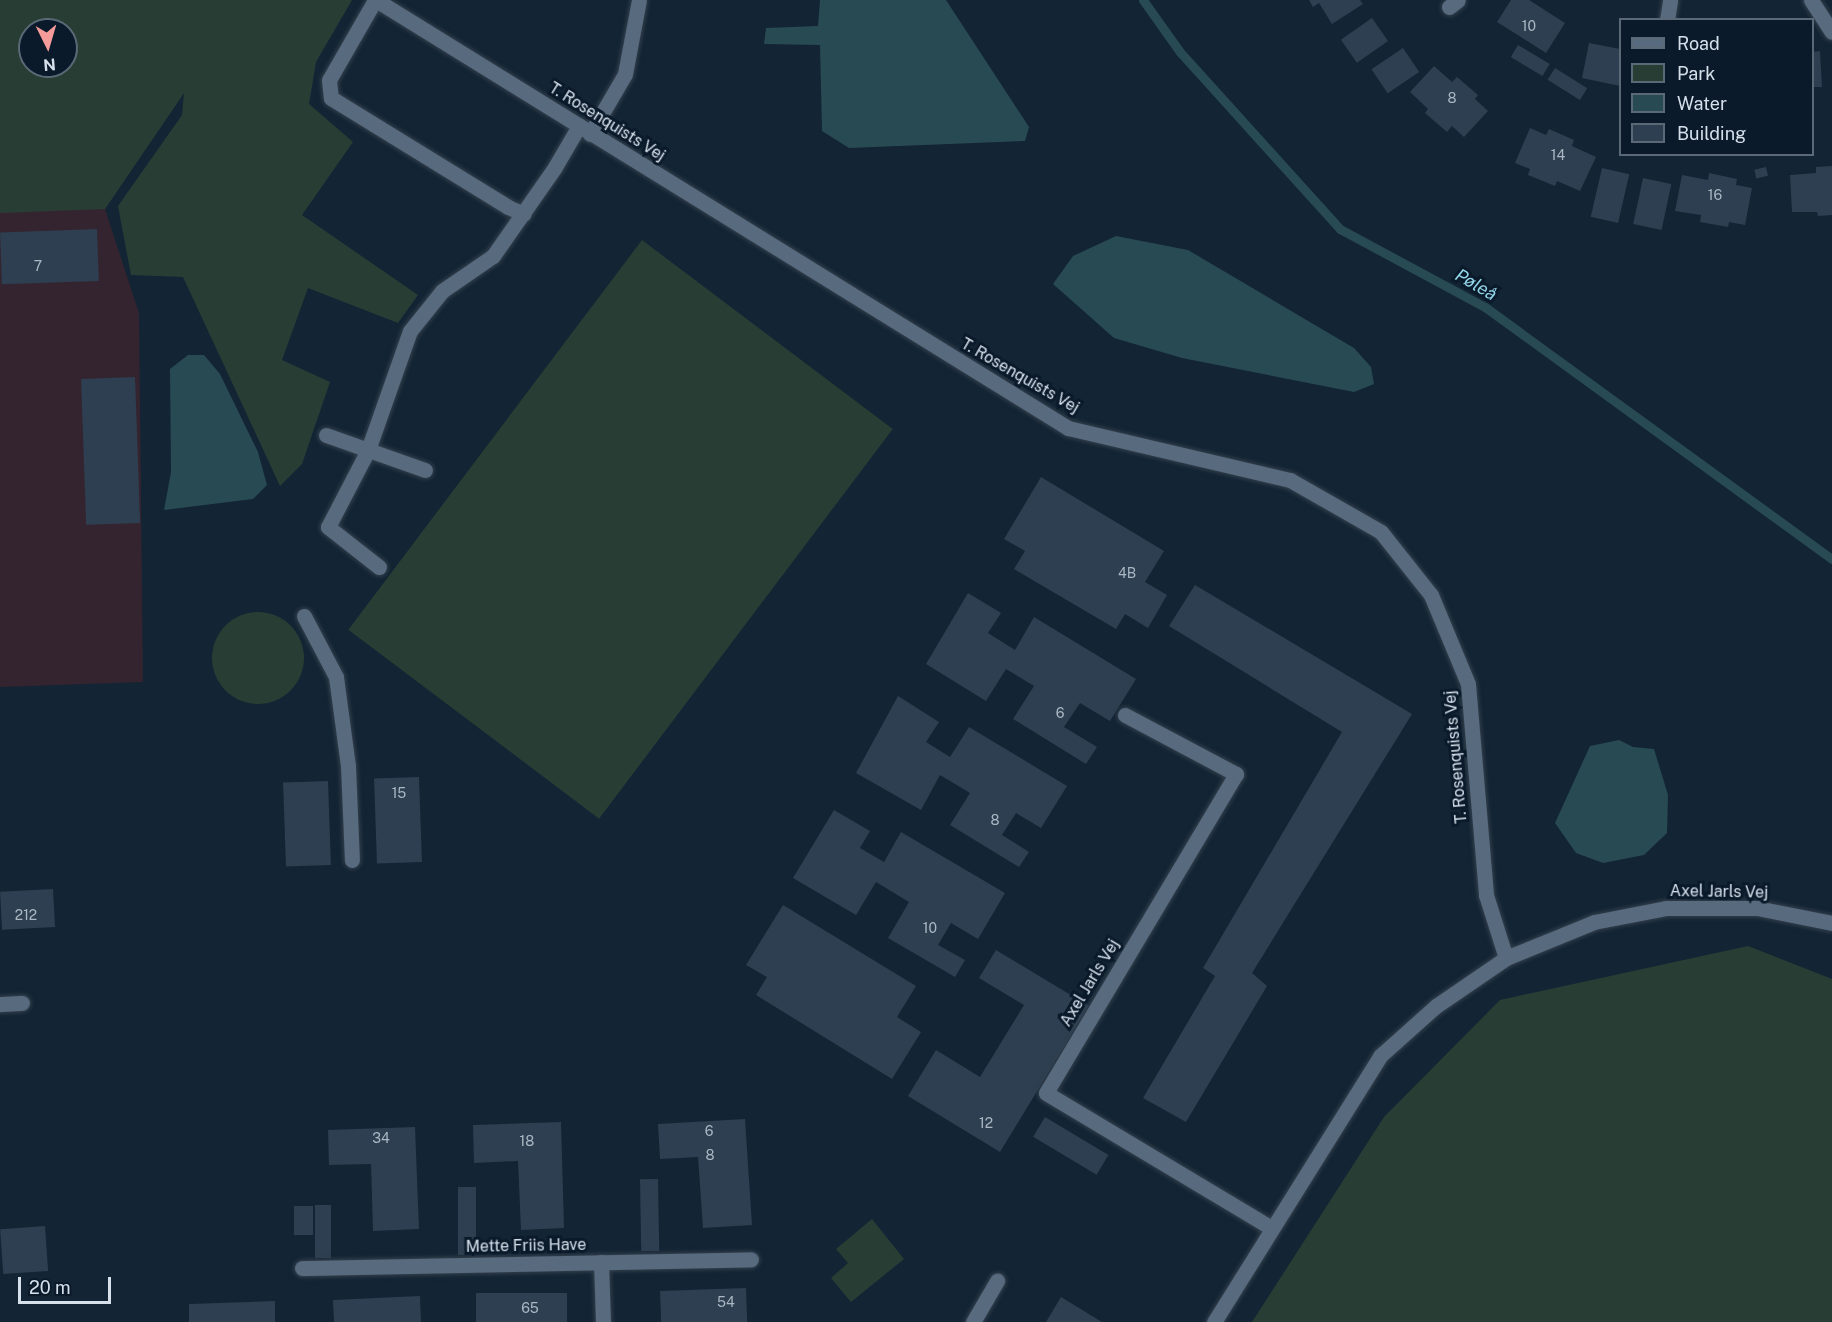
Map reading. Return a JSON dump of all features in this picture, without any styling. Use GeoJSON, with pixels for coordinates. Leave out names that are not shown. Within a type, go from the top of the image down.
{"type":"FeatureCollection","features":[{"type":"Feature","properties":{"kind":"street","name":"T. Rosenquists Vej"},"geometry":{"type":"LineString","coordinates":[[375,0],[1068,428],[1290,480],[1381,532],[1431,595],[1468,684],[1486,895],[1506,958]]}},
{"type":"Feature","properties":{"kind":"street"},"geometry":{"type":"LineString","coordinates":[[375,0],[329,80],[331,98],[488,195],[524,214]]}},
{"type":"Feature","properties":{"kind":"street"},"geometry":{"type":"LineString","coordinates":[[379,567],[328,526],[368,450],[410,331],[442,291],[494,256],[625,74],[639,0]]}},
{"type":"Feature","properties":{"kind":"street"},"geometry":{"type":"LineString","coordinates":[[1667,18],[1670,0]]}},
{"type":"Feature","properties":{"kind":"street"},"geometry":{"type":"LineString","coordinates":[[1810,0],[1832,32]]}},
{"type":"Feature","properties":{"kind":"street"},"geometry":{"type":"LineString","coordinates":[[326,435],[425,470]]}},
{"type":"Feature","properties":{"kind":"street"},"geometry":{"type":"LineString","coordinates":[[304,616],[336,677],[348,766],[352,860]]}},
{"type":"Feature","properties":{"kind":"street","name":"Axel Jarls Vej"},"geometry":{"type":"LineString","coordinates":[[1125,715],[1236,774],[1046,1093],[1272,1228]]}},
{"type":"Feature","properties":{"kind":"street","name":"Axel Jarls Vej"},"geometry":{"type":"LineString","coordinates":[[1214,1322],[1380,1056],[1436,1006],[1506,958],[1594,922],[1666,908],[1757,908],[1832,923]]}},
{"type":"Feature","properties":{"kind":"street"},"geometry":{"type":"LineString","coordinates":[[0,1004],[22,1003]]}},
{"type":"Feature","properties":{"kind":"street","name":"Mette Friis Have"},"geometry":{"type":"LineString","coordinates":[[302,1268],[751,1259]]}},
{"type":"Feature","properties":{"kind":"street"},"geometry":{"type":"LineString","coordinates":[[601,1262],[603,1322]]}},
{"type":"Feature","properties":{"kind":"street"},"geometry":{"type":"LineString","coordinates":[[973,1322],[997,1281]]}},
{"type":"Feature","properties":{"kind":"shaded area"},"geometry":{"type":"Polygon","coordinates":[[[0,0],[218,43],[105,209],[139,313],[143,682],[0,687],[0,0]]]}},
{"type":"Feature","properties":{"kind":"green space"},"geometry":{"type":"Polygon","coordinates":[[[0,0],[352,0],[316,62],[309,104],[353,142],[302,215],[418,295],[398,323],[308,288],[282,360],[330,382],[302,464],[280,486],[183,277],[131,275],[118,206],[182,115],[184,93],[105,209],[0,213],[0,0]]]}},
{"type":"Feature","properties":{"kind":"green space"},"geometry":{"type":"Polygon","coordinates":[[[642,240],[893,429],[599,819],[348,630],[642,240]]]}},
{"type":"Feature","properties":{"kind":"green space"},"geometry":{"type":"Polygon","coordinates":[[[258,612],[276,615],[291,625],[301,640],[304,658],[301,676],[291,691],[276,701],[258,704],[240,701],[225,691],[215,676],[212,658],[215,640],[225,625],[240,615],[258,612]]]}},
{"type":"Feature","properties":{"kind":"green space"},"geometry":{"type":"Polygon","coordinates":[[[1748,946],[1832,979],[1832,1322],[1252,1322],[1384,1117],[1500,1000],[1748,946]]]}},
{"type":"Feature","properties":{"kind":"green space"},"geometry":{"type":"Polygon","coordinates":[[[872,1219],[904,1259],[851,1302],[831,1278],[848,1263],[836,1249],[872,1219]]]}},
{"type":"Feature","properties":{"kind":"water"},"geometry":{"type":"Polygon","coordinates":[[[820,0],[946,0],[1029,127],[1025,141],[849,148],[822,131],[820,45],[764,44],[766,28],[818,26],[820,0]]]}},
{"type":"Feature","properties":{"kind":"water"},"geometry":{"type":"Polygon","coordinates":[[[1116,236],[1188,250],[1354,348],[1371,367],[1374,384],[1354,392],[1182,358],[1114,338],[1053,284],[1073,256],[1116,236]]]}},
{"type":"Feature","properties":{"kind":"water"},"geometry":{"type":"Polygon","coordinates":[[[188,355],[204,355],[220,374],[258,452],[267,485],[253,499],[164,510],[171,472],[170,369],[188,355]]]}},
{"type":"Feature","properties":{"kind":"water"},"geometry":{"type":"Polygon","coordinates":[[[1619,740],[1633,747],[1654,749],[1668,795],[1667,833],[1644,855],[1603,863],[1576,853],[1555,823],[1590,746],[1619,740]]]}},
{"type":"Feature","properties":{"kind":"building"},"geometry":{"type":"Polygon","coordinates":[[[1309,0],[1360,0],[1363,4],[1332,24],[1319,3],[1313,7],[1309,0]]]}},
{"type":"Feature","properties":{"kind":"building"},"geometry":{"type":"Polygon","coordinates":[[[1511,0],[1529,0],[1565,23],[1546,53],[1497,22],[1511,0]]]}},
{"type":"Feature","properties":{"kind":"building"},"geometry":{"type":"Polygon","coordinates":[[[1372,18],[1388,41],[1357,63],[1341,40],[1372,18]]]}},
{"type":"Feature","properties":{"kind":"building"},"geometry":{"type":"Polygon","coordinates":[[[1589,43],[1619,49],[1619,86],[1582,78],[1589,43]]]}},
{"type":"Feature","properties":{"kind":"building"},"geometry":{"type":"Polygon","coordinates":[[[1518,45],[1550,64],[1543,76],[1511,57],[1518,45]]]}},
{"type":"Feature","properties":{"kind":"building"},"geometry":{"type":"Polygon","coordinates":[[[1403,48],[1419,72],[1388,93],[1371,69],[1403,48]]]}},
{"type":"Feature","properties":{"kind":"building"},"geometry":{"type":"Polygon","coordinates":[[[1820,51],[1822,87],[1814,87],[1814,52],[1820,51]]]}},
{"type":"Feature","properties":{"kind":"building"},"geometry":{"type":"Polygon","coordinates":[[[1434,66],[1452,82],[1457,77],[1478,95],[1475,99],[1488,111],[1464,137],[1452,126],[1447,132],[1425,113],[1428,109],[1410,92],[1434,66]]]}},
{"type":"Feature","properties":{"kind":"building"},"geometry":{"type":"Polygon","coordinates":[[[1555,68],[1587,88],[1580,100],[1548,80],[1555,68]]]}},
{"type":"Feature","properties":{"kind":"building"},"geometry":{"type":"Polygon","coordinates":[[[1530,128],[1546,135],[1549,129],[1574,140],[1572,146],[1596,157],[1580,191],[1557,181],[1555,186],[1528,175],[1530,169],[1515,163],[1530,128]]]}},
{"type":"Feature","properties":{"kind":"building"},"geometry":{"type":"Polygon","coordinates":[[[1832,166],[1832,215],[1818,216],[1817,212],[1792,212],[1790,175],[1816,173],[1816,167],[1832,166]]]}},
{"type":"Feature","properties":{"kind":"building"},"geometry":{"type":"Polygon","coordinates":[[[1766,167],[1768,176],[1756,178],[1754,170],[1766,167]]]}},
{"type":"Feature","properties":{"kind":"building"},"geometry":{"type":"Polygon","coordinates":[[[1602,168],[1629,174],[1618,223],[1591,217],[1602,168]]]}},
{"type":"Feature","properties":{"kind":"building"},"geometry":{"type":"Polygon","coordinates":[[[1709,173],[1737,179],[1736,185],[1752,188],[1745,225],[1729,222],[1728,227],[1700,222],[1701,215],[1675,211],[1682,175],[1708,180],[1709,173]]]}},
{"type":"Feature","properties":{"kind":"building"},"geometry":{"type":"Polygon","coordinates":[[[1643,178],[1671,184],[1662,230],[1633,224],[1643,178]]]}},
{"type":"Feature","properties":{"kind":"building"},"geometry":{"type":"Polygon","coordinates":[[[97,229],[99,281],[2,284],[0,232],[97,229]]]}},
{"type":"Feature","properties":{"kind":"building"},"geometry":{"type":"Polygon","coordinates":[[[135,377],[140,523],[86,525],[81,379],[135,377]]]}},
{"type":"Feature","properties":{"kind":"building"},"geometry":{"type":"Polygon","coordinates":[[[1041,477],[1164,551],[1145,582],[1167,595],[1148,628],[1125,614],[1116,629],[1014,569],[1025,551],[1004,539],[1041,477]]]}},
{"type":"Feature","properties":{"kind":"building"},"geometry":{"type":"Polygon","coordinates":[[[1195,585],[1412,714],[1252,973],[1267,986],[1186,1122],[1143,1098],[1215,976],[1203,968],[1342,732],[1169,626],[1195,585]]]}},
{"type":"Feature","properties":{"kind":"building"},"geometry":{"type":"Polygon","coordinates":[[[968,593],[1001,613],[988,633],[1015,650],[1034,617],[1136,679],[1110,721],[1080,703],[1064,727],[1097,747],[1086,764],[1013,719],[1034,686],[1006,669],[986,701],[926,664],[968,593]]]}},
{"type":"Feature","properties":{"kind":"building"},"geometry":{"type":"Polygon","coordinates":[[[898,696],[939,722],[926,742],[950,757],[969,727],[1067,786],[1041,828],[1016,813],[1002,835],[1029,852],[1019,867],[950,825],[970,793],[940,775],[921,810],[856,773],[898,696]]]}},
{"type":"Feature","properties":{"kind":"building"},"geometry":{"type":"Polygon","coordinates":[[[419,777],[422,862],[377,864],[374,779],[419,777]]]}},
{"type":"Feature","properties":{"kind":"building"},"geometry":{"type":"Polygon","coordinates":[[[328,781],[331,865],[286,867],[283,783],[328,781]]]}},
{"type":"Feature","properties":{"kind":"building"},"geometry":{"type":"Polygon","coordinates":[[[834,810],[870,831],[860,848],[884,862],[901,832],[1005,893],[978,939],[951,923],[938,945],[965,960],[955,977],[888,938],[909,902],[876,882],[856,915],[793,878],[834,810]]]}},
{"type":"Feature","properties":{"kind":"building"},"geometry":{"type":"Polygon","coordinates":[[[53,889],[55,927],[2,930],[0,892],[53,889]]]}},
{"type":"Feature","properties":{"kind":"building"},"geometry":{"type":"Polygon","coordinates":[[[783,905],[916,986],[897,1017],[921,1032],[892,1079],[756,995],[767,977],[746,965],[783,905]]]}},
{"type":"Feature","properties":{"kind":"building"},"geometry":{"type":"Polygon","coordinates":[[[996,950],[1089,1006],[1000,1152],[908,1096],[936,1050],[980,1077],[1024,1005],[979,978],[996,950]]]}},
{"type":"Feature","properties":{"kind":"building"},"geometry":{"type":"Polygon","coordinates":[[[1045,1117],[1108,1155],[1097,1175],[1033,1137],[1045,1117]]]}},
{"type":"Feature","properties":{"kind":"building"},"geometry":{"type":"Polygon","coordinates":[[[745,1119],[752,1225],[703,1228],[698,1157],[660,1159],[658,1124],[745,1119]]]}},
{"type":"Feature","properties":{"kind":"building"},"geometry":{"type":"Polygon","coordinates":[[[561,1122],[564,1228],[521,1230],[518,1161],[474,1163],[473,1125],[561,1122]]]}},
{"type":"Feature","properties":{"kind":"building"},"geometry":{"type":"Polygon","coordinates":[[[415,1127],[419,1229],[373,1231],[371,1164],[329,1165],[328,1130],[415,1127]]]}},
{"type":"Feature","properties":{"kind":"building"},"geometry":{"type":"Polygon","coordinates":[[[640,1179],[658,1179],[659,1251],[641,1251],[640,1179]]]}},
{"type":"Feature","properties":{"kind":"building"},"geometry":{"type":"Polygon","coordinates":[[[458,1187],[476,1187],[476,1255],[458,1255],[458,1187]]]}},
{"type":"Feature","properties":{"kind":"building"},"geometry":{"type":"Polygon","coordinates":[[[315,1205],[331,1205],[331,1258],[315,1258],[315,1205]]]}},
{"type":"Feature","properties":{"kind":"building"},"geometry":{"type":"Polygon","coordinates":[[[294,1206],[313,1206],[313,1235],[294,1235],[294,1206]]]}},
{"type":"Feature","properties":{"kind":"building"},"geometry":{"type":"Polygon","coordinates":[[[45,1226],[48,1271],[3,1274],[0,1229],[45,1226]]]}},
{"type":"Feature","properties":{"kind":"building"},"geometry":{"type":"Polygon","coordinates":[[[746,1288],[747,1322],[661,1322],[660,1291],[746,1288]]]}},
{"type":"Feature","properties":{"kind":"building"},"geometry":{"type":"Polygon","coordinates":[[[476,1293],[567,1293],[567,1322],[476,1322],[476,1293]]]}},
{"type":"Feature","properties":{"kind":"building"},"geometry":{"type":"Polygon","coordinates":[[[420,1296],[421,1322],[334,1322],[333,1300],[420,1296]]]}},
{"type":"Feature","properties":{"kind":"building"},"geometry":{"type":"Polygon","coordinates":[[[1061,1297],[1102,1322],[1046,1322],[1061,1297]]]}},
{"type":"Feature","properties":{"kind":"building"},"geometry":{"type":"Polygon","coordinates":[[[275,1301],[275,1322],[189,1322],[189,1304],[275,1301]]]}},
{"type":"Feature","properties":{"kind":"waterway","name":"Pøleå"},"geometry":{"type":"LineString","coordinates":[[1143,0],[1180,52],[1340,229],[1485,307],[1832,559]]}}]}
